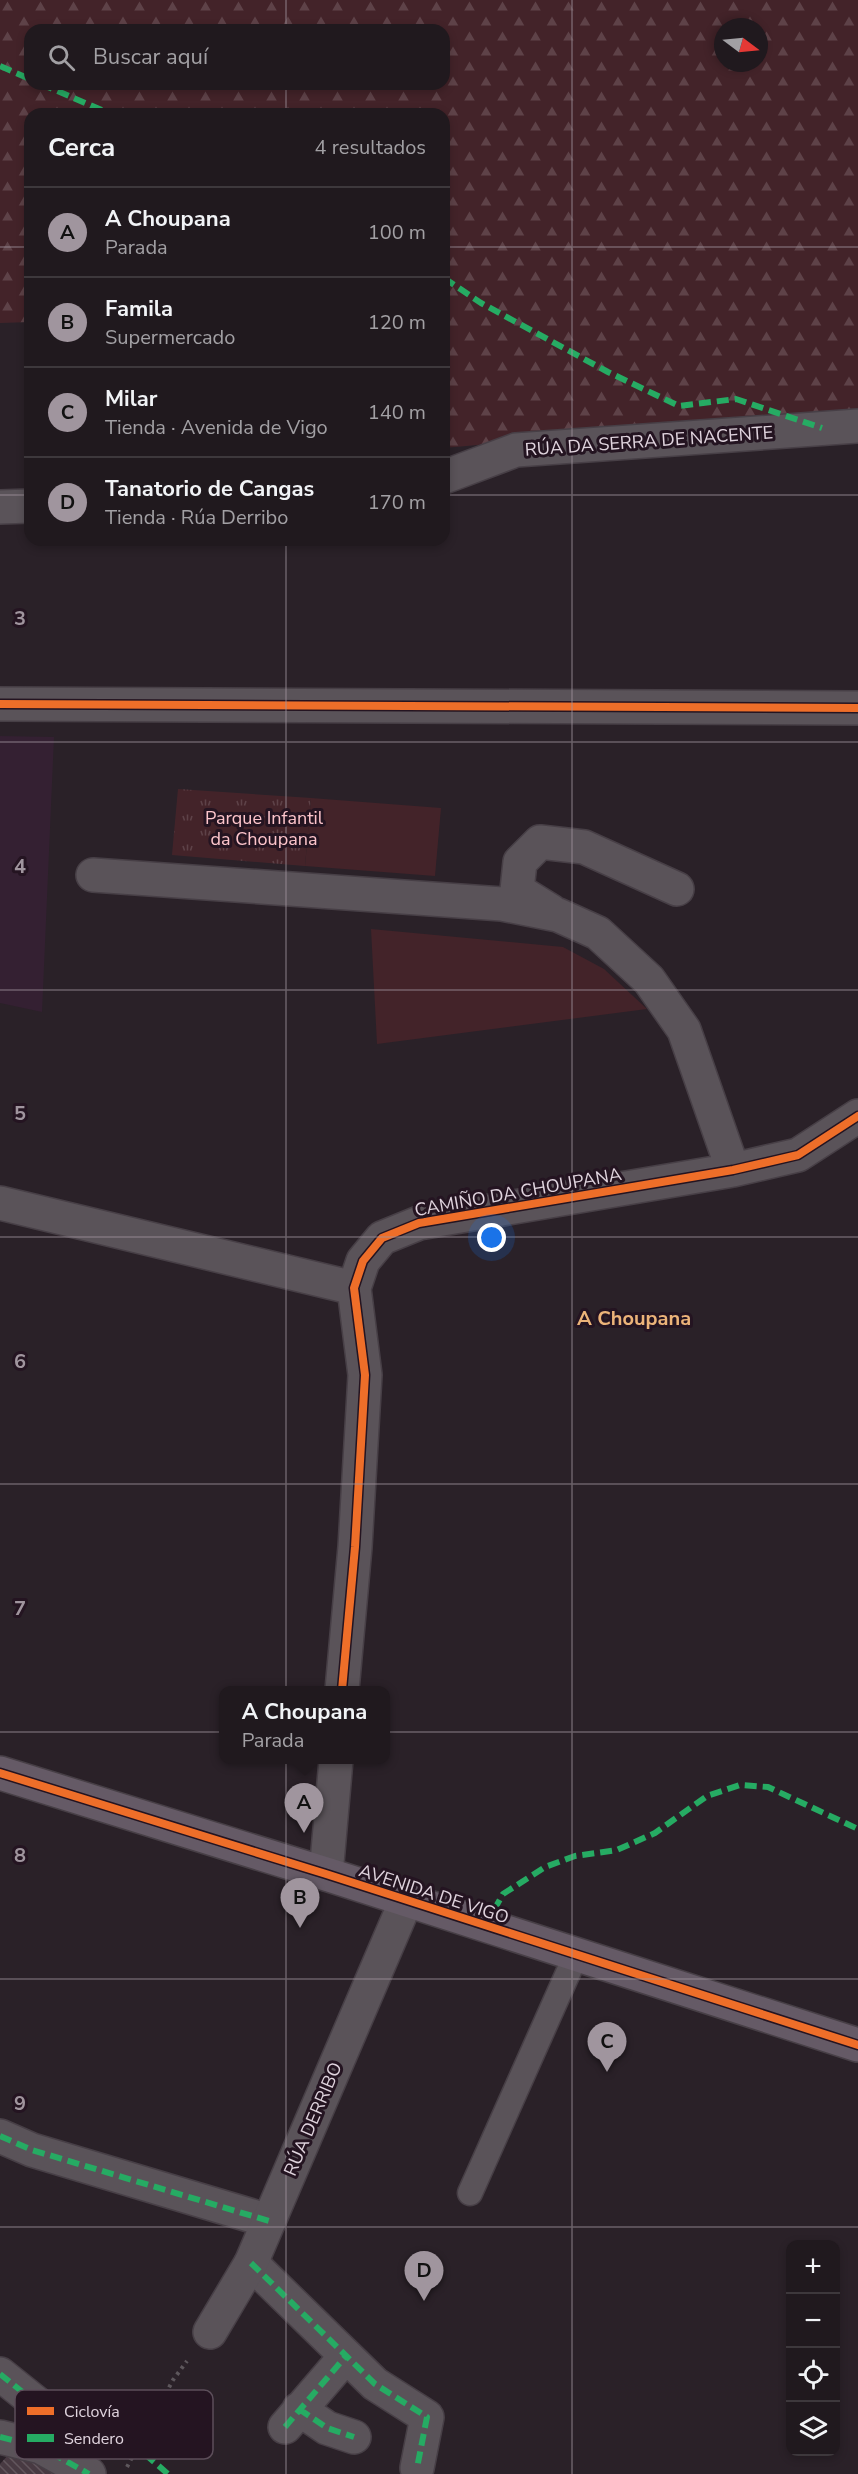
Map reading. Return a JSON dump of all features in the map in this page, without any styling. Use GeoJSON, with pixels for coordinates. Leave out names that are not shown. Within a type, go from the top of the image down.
{"type":"FeatureCollection","features":[{"type":"Feature","properties":{"kind":"main road","name":"AVENIDA DE VIGO"},"geometry":{"type":"LineString","coordinates":[[0,1773],[327,1874],[858,2045]]}},
{"type":"Feature","properties":{"kind":"street","name":"RÚA DA SERRA DE NACENTE"},"geometry":{"type":"LineString","coordinates":[[450,475],[516,450],[858,426]]}},
{"type":"Feature","properties":{"kind":"street"},"geometry":{"type":"LineString","coordinates":[[0,507],[24,506]]}},
{"type":"Feature","properties":{"kind":"street"},"geometry":{"type":"LineString","coordinates":[[0,704],[858,708]]}},
{"type":"Feature","properties":{"kind":"street"},"geometry":{"type":"LineString","coordinates":[[677,890],[584,847],[540,842],[520,862],[518,890],[558,915],[598,933],[649,980],[684,1030],[733,1170]]}},
{"type":"Feature","properties":{"kind":"street"},"geometry":{"type":"LineString","coordinates":[[93,876],[502,904],[558,915]]}},
{"type":"Feature","properties":{"kind":"street","name":"CAMIÑO DA CHOUPANA"},"geometry":{"type":"LineString","coordinates":[[342,1686],[355,1547],[365,1375],[354,1288],[363,1261],[382,1238],[419,1223],[733,1170],[798,1155],[858,1116]]}},
{"type":"Feature","properties":{"kind":"street"},"geometry":{"type":"LineString","coordinates":[[0,1203],[354,1288]]}},
{"type":"Feature","properties":{"kind":"street"},"geometry":{"type":"LineString","coordinates":[[327,1874],[336,1764]]}},
{"type":"Feature","properties":{"kind":"street","name":"RÚA DERRIBO"},"geometry":{"type":"LineString","coordinates":[[210,2332],[251,2263],[406,1901]]}},
{"type":"Feature","properties":{"kind":"street"},"geometry":{"type":"LineString","coordinates":[[0,2136],[32,2150],[269,2221]]}},
{"type":"Feature","properties":{"kind":"street"},"geometry":{"type":"LineString","coordinates":[[251,2263],[375,2384],[427,2417],[417,2468]]}},
{"type":"Feature","properties":{"kind":"street"},"geometry":{"type":"LineString","coordinates":[[346,2356],[292,2418],[354,2437]]}},
{"type":"Feature","properties":{"kind":"street"},"geometry":{"type":"LineString","coordinates":[[0,2374],[20,2390]]}},
{"type":"Feature","properties":{"kind":"street"},"geometry":{"type":"LineString","coordinates":[[63,2459],[90,2474]]}},
{"type":"Feature","properties":{"kind":"lane"},"geometry":{"type":"LineString","coordinates":[[470,2193],[576,1955]]}},
{"type":"Feature","properties":{"kind":"path"},"geometry":{"type":"LineString","coordinates":[[168,2390],[210,2332]]}},
{"type":"Feature","properties":{"kind":"path"},"geometry":{"type":"LineString","coordinates":[[123,2474],[131,2459]]}},
{"type":"Feature","properties":{"kind":"shaded area"},"geometry":{"type":"Polygon","coordinates":[[[0,736],[54,737],[42,1012],[0,1003],[0,736]]]}},
{"type":"Feature","properties":{"kind":"green space"},"geometry":{"type":"Polygon","coordinates":[[[0,0],[858,0],[858,411],[450,447],[450,108],[24,108],[24,322],[0,323],[0,0]]]}},
{"type":"Feature","properties":{"kind":"green space","name":"Parque Infantil da Choupana"},"geometry":{"type":"Polygon","coordinates":[[[178,789],[311,798],[305,866],[172,855],[178,789]]]}},
{"type":"Feature","properties":{"kind":"green space"},"geometry":{"type":"Polygon","coordinates":[[[311,798],[441,808],[435,876],[305,866],[311,798]]]}},
{"type":"Feature","properties":{"kind":"green space"},"geometry":{"type":"Polygon","coordinates":[[[371,929],[563,947],[604,969],[647,1009],[377,1044],[371,929]]]}},
{"type":"Feature","properties":{"kind":"building"},"geometry":{"type":"Polygon","coordinates":[[[10,2453],[15,2455],[15,2459],[25,2459],[61,2474],[0,2474],[0,2464],[10,2453]]]}},
{"type":"Feature","properties":{"kind":"marked path"},"geometry":{"type":"LineString","coordinates":[[0,66],[24,76]]}},
{"type":"Feature","properties":{"kind":"marked path"},"geometry":{"type":"LineString","coordinates":[[55,90],[97,108]]}},
{"type":"Feature","properties":{"kind":"marked path"},"geometry":{"type":"LineString","coordinates":[[450,282],[481,303],[608,372],[679,406],[736,399],[822,428]]}},
{"type":"Feature","properties":{"kind":"marked path"},"geometry":{"type":"LineString","coordinates":[[485,1926],[503,1894],[545,1867],[575,1856],[617,1850],[655,1833],[707,1796],[740,1785],[768,1787],[858,1829]]}},
{"type":"Feature","properties":{"kind":"marked path"},"geometry":{"type":"LineString","coordinates":[[0,2136],[32,2150],[269,2221]]}},
{"type":"Feature","properties":{"kind":"marked path"},"geometry":{"type":"LineString","coordinates":[[251,2263],[375,2384],[427,2417],[417,2468]]}},
{"type":"Feature","properties":{"kind":"marked path"},"geometry":{"type":"LineString","coordinates":[[285,2427],[346,2356]]}},
{"type":"Feature","properties":{"kind":"marked path"},"geometry":{"type":"LineString","coordinates":[[0,2374],[20,2390]]}},
{"type":"Feature","properties":{"kind":"marked path"},"geometry":{"type":"LineString","coordinates":[[299,2409],[327,2428],[354,2437]]}},
{"type":"Feature","properties":{"kind":"marked path"},"geometry":{"type":"LineString","coordinates":[[0,2437],[15,2441]]}},
{"type":"Feature","properties":{"kind":"marked path"},"geometry":{"type":"LineString","coordinates":[[62,2459],[89,2474]]}},
{"type":"Feature","properties":{"kind":"marked path"},"geometry":{"type":"LineString","coordinates":[[151,2459],[168,2474]]}},
{"type":"Feature","properties":{"kind":"cycle path"},"geometry":{"type":"LineString","coordinates":[[0,704],[858,708]]}},
{"type":"Feature","properties":{"kind":"cycle path"},"geometry":{"type":"LineString","coordinates":[[342,1686],[355,1547],[365,1375],[354,1288],[363,1261],[382,1238],[419,1223],[733,1170],[798,1155],[858,1116]]}},
{"type":"Feature","properties":{"kind":"cycle path"},"geometry":{"type":"LineString","coordinates":[[0,1773],[326,1874],[858,2045]]}},
{"type":"Feature","properties":{"kind":"place","name":"A Choupana"},"geometry":{"type":"Point","coordinates":[304,1833]}},
{"type":"Feature","properties":{"kind":"place","name":"Famila"},"geometry":{"type":"Point","coordinates":[300,1928]}},
{"type":"Feature","properties":{"kind":"place","name":"Milar"},"geometry":{"type":"Point","coordinates":[607,2072]}},
{"type":"Feature","properties":{"kind":"place","name":"Tanatorio de Cangas"},"geometry":{"type":"Point","coordinates":[424,2301]}},
{"type":"Feature","properties":{"kind":"district","name":"A Choupana"},"geometry":{"type":"Point","coordinates":[634,1318]}}]}
